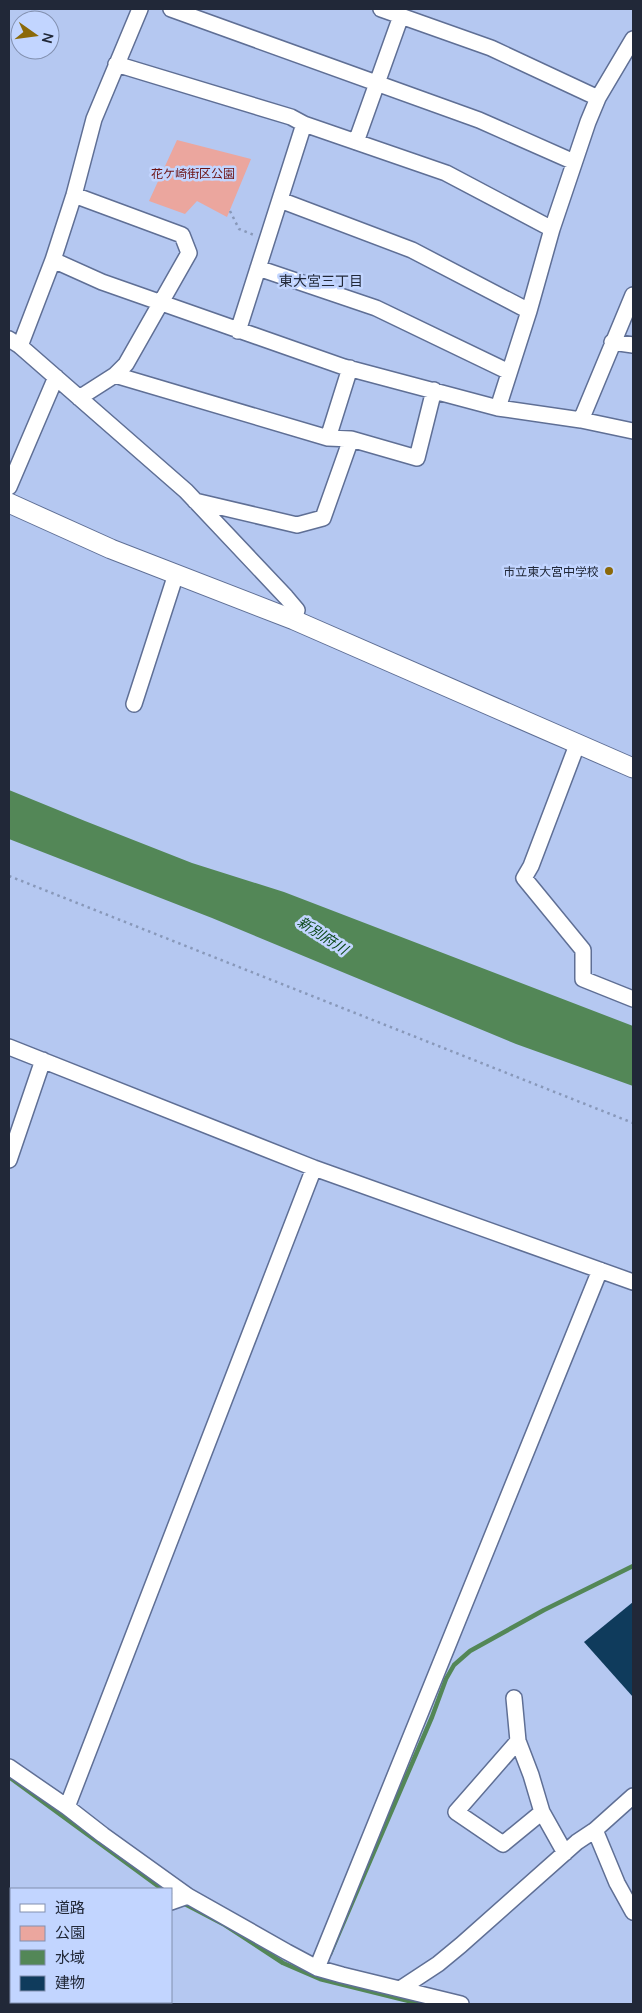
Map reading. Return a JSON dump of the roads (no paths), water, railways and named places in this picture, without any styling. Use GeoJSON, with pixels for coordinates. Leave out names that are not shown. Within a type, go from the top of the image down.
{"type":"FeatureCollection","features":[{"type":"Feature","properties":{"kind":"street"},"geometry":{"type":"LineString","coordinates":[[140,9],[94,119],[74,195],[53,260],[14,343],[56,377],[195,501],[297,610],[294,620]]}},
{"type":"Feature","properties":{"kind":"street"},"geometry":{"type":"LineString","coordinates":[[171,9],[479,120],[574,162]]}},
{"type":"Feature","properties":{"kind":"street"},"geometry":{"type":"LineString","coordinates":[[381,9],[491,48],[598,98]]}},
{"type":"Feature","properties":{"kind":"street"},"geometry":{"type":"LineString","coordinates":[[356,142],[401,16]]}},
{"type":"Feature","properties":{"kind":"street"},"geometry":{"type":"LineString","coordinates":[[498,408],[529,312],[552,229],[588,122],[598,98],[631,47]]}},
{"type":"Feature","properties":{"kind":"street"},"geometry":{"type":"LineString","coordinates":[[116,64],[292,117],[304,124],[446,173],[552,229]]}},
{"type":"Feature","properties":{"kind":"street"},"geometry":{"type":"LineString","coordinates":[[238,330],[304,124]]}},
{"type":"Feature","properties":{"kind":"street"},"geometry":{"type":"LineString","coordinates":[[74,195],[182,235],[189,253],[126,364],[114,375],[79,398]]}},
{"type":"Feature","properties":{"kind":"street"},"geometry":{"type":"LineString","coordinates":[[280,200],[412,250],[529,312]]}},
{"type":"Feature","properties":{"kind":"street"},"geometry":{"type":"LineString","coordinates":[[53,260],[102,282],[350,368],[498,408],[581,420],[633,431]]}},
{"type":"Feature","properties":{"kind":"street"},"geometry":{"type":"LineString","coordinates":[[258,268],[376,308],[509,372]]}},
{"type":"Feature","properties":{"kind":"street"},"geometry":{"type":"LineString","coordinates":[[581,420],[633,295]]}},
{"type":"Feature","properties":{"kind":"street"},"geometry":{"type":"LineString","coordinates":[[612,342],[633,346]]}},
{"type":"Feature","properties":{"kind":"street"},"geometry":{"type":"LineString","coordinates":[[328,438],[350,368]]}},
{"type":"Feature","properties":{"kind":"street"},"geometry":{"type":"LineString","coordinates":[[114,375],[328,438],[351,439],[417,458],[434,390]]}},
{"type":"Feature","properties":{"kind":"street"},"geometry":{"type":"LineString","coordinates":[[9,488],[56,377]]}},
{"type":"Feature","properties":{"kind":"street"},"geometry":{"type":"LineString","coordinates":[[195,501],[297,525],[323,518],[351,439]]}},
{"type":"Feature","properties":{"kind":"street"},"geometry":{"type":"LineString","coordinates":[[9,502],[111,548],[294,620],[633,768]]}},
{"type":"Feature","properties":{"kind":"street"},"geometry":{"type":"LineString","coordinates":[[134,704],[176,574]]}},
{"type":"Feature","properties":{"kind":"street"},"geometry":{"type":"LineString","coordinates":[[577,745],[531,866],[524,878],[583,950],[583,979],[633,999]]}},
{"type":"Feature","properties":{"kind":"street"},"geometry":{"type":"LineString","coordinates":[[9,1047],[314,1168],[633,1282]]}},
{"type":"Feature","properties":{"kind":"street"},"geometry":{"type":"LineString","coordinates":[[9,1160],[43,1060]]}},
{"type":"Feature","properties":{"kind":"street"},"geometry":{"type":"LineString","coordinates":[[67,1807],[314,1168]]}},
{"type":"Feature","properties":{"kind":"street"},"geometry":{"type":"LineString","coordinates":[[317,1968],[600,1270]]}},
{"type":"Feature","properties":{"kind":"street"},"geometry":{"type":"LineString","coordinates":[[514,1698],[518,1741],[542,1812],[565,1853]]}},
{"type":"Feature","properties":{"kind":"street"},"geometry":{"type":"LineString","coordinates":[[518,1741],[456,1812],[503,1844],[542,1812]]}},
{"type":"Feature","properties":{"kind":"street"},"geometry":{"type":"LineString","coordinates":[[9,1766],[188,1896],[317,1968],[461,2004]]}},
{"type":"Feature","properties":{"kind":"street"},"geometry":{"type":"LineString","coordinates":[[400,1989],[456,1950],[577,1842],[595,1830],[633,1796]]}},
{"type":"Feature","properties":{"kind":"street"},"geometry":{"type":"LineString","coordinates":[[595,1830],[617,1883],[633,1910]]}},
{"type":"Feature","properties":{"kind":"street"},"geometry":{"type":"LineString","coordinates":[[172,1902],[188,1896]]}},
{"type":"Feature","properties":{"kind":"water","name":"新別府川"},"geometry":{"type":"Polygon","coordinates":[[[9,790],[192,863],[284,892],[633,1026],[633,1086],[516,1044],[212,918],[9,839],[9,790]]]}},
{"type":"Feature","properties":{"kind":"waterway"},"geometry":{"type":"LineString","coordinates":[[330,1954],[432,1717],[446,1679],[454,1665],[470,1651],[544,1610],[633,1566]]}},
{"type":"Feature","properties":{"kind":"waterway"},"geometry":{"type":"LineString","coordinates":[[9,1777],[161,1888]]}},
{"type":"Feature","properties":{"kind":"waterway"},"geometry":{"type":"LineString","coordinates":[[183,1903],[225,1925],[283,1963],[320,1979],[421,2004]]}},
{"type":"Feature","properties":{"kind":"place","name":"市立東大宮中学校"},"geometry":{"type":"Point","coordinates":[609,571]}},
{"type":"Feature","properties":{"kind":"district","name":"東大宮三丁目"},"geometry":{"type":"Point","coordinates":[321,280]}},
{"type":"Feature","properties":{"kind":"park label","name":"花ケ崎街区公園"},"geometry":{"type":"Point","coordinates":[193,173]}}]}
